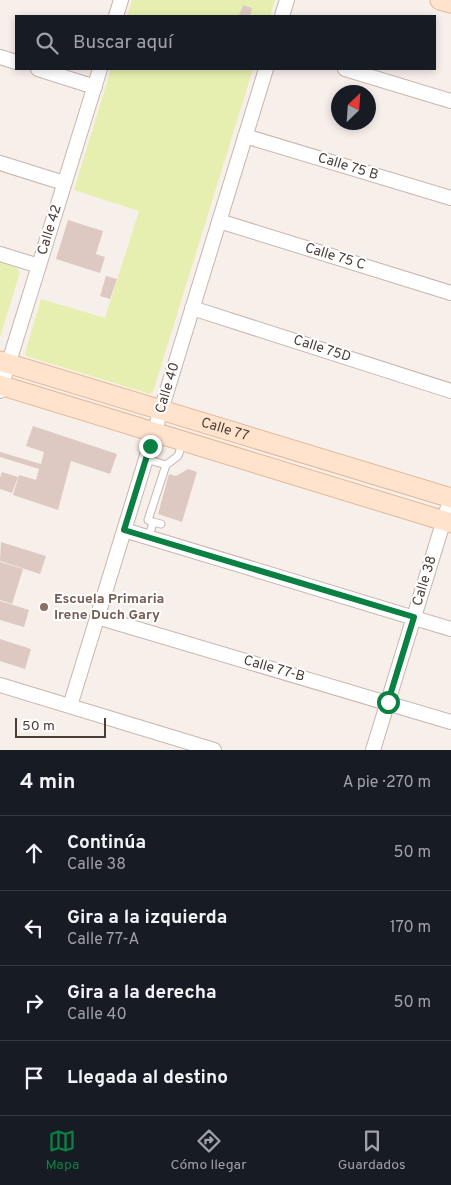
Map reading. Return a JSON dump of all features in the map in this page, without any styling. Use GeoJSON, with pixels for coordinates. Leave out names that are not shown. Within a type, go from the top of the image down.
{"type":"FeatureCollection","features":[{"type":"Feature","properties":{"kind":"street"},"geometry":{"type":"LineString","coordinates":[[116,15],[120,0]]}},
{"type":"Feature","properties":{"kind":"street"},"geometry":{"type":"LineString","coordinates":[[282,15],[287,0]]}},
{"type":"Feature","properties":{"kind":"street"},"geometry":{"type":"LineString","coordinates":[[440,0],[451,4]]}},
{"type":"Feature","properties":{"kind":"street"},"geometry":{"type":"LineString","coordinates":[[0,57],[15,62]]}},
{"type":"Feature","properties":{"kind":"street"},"geometry":{"type":"LineString","coordinates":[[41,70],[94,87]]}},
{"type":"Feature","properties":{"kind":"street","name":"Calle 42"},"geometry":{"type":"LineString","coordinates":[[1,388],[4,362],[39,266],[100,70]]}},
{"type":"Feature","properties":{"kind":"street","name":"Calle 40"},"geometry":{"type":"LineString","coordinates":[[70,706],[266,70]]}},
{"type":"Feature","properties":{"kind":"street"},"geometry":{"type":"LineString","coordinates":[[348,70],[451,101]]}},
{"type":"Feature","properties":{"kind":"street","name":"Calle 75 B"},"geometry":{"type":"LineString","coordinates":[[245,136],[451,198]]}},
{"type":"Feature","properties":{"kind":"street"},"geometry":{"type":"LineString","coordinates":[[0,163],[64,183]]}},
{"type":"Feature","properties":{"kind":"street","name":"Calle 75 C"},"geometry":{"type":"LineString","coordinates":[[219,221],[451,294]]}},
{"type":"Feature","properties":{"kind":"street"},"geometry":{"type":"LineString","coordinates":[[0,254],[39,266]]}},
{"type":"Feature","properties":{"kind":"street","name":"Calle 75D"},"geometry":{"type":"LineString","coordinates":[[192,308],[451,391]]}},
{"type":"Feature","properties":{"kind":"street","name":"Calle 77"},"geometry":{"type":"LineString","coordinates":[[4,362],[451,498]]}},
{"type":"Feature","properties":{"kind":"street","name":"Calle 77"},"geometry":{"type":"LineString","coordinates":[[1,388],[154,432],[447,521]]}},
{"type":"Feature","properties":{"kind":"street","name":"Calle 38"},"geometry":{"type":"LineString","coordinates":[[373,750],[414,617],[447,521],[451,498]]}},
{"type":"Feature","properties":{"kind":"street"},"geometry":{"type":"LineString","coordinates":[[124,530],[451,629]]}},
{"type":"Feature","properties":{"kind":"street","name":"Calle 77-B"},"geometry":{"type":"LineString","coordinates":[[98,617],[451,722]]}},
{"type":"Feature","properties":{"kind":"street"},"geometry":{"type":"LineString","coordinates":[[0,685],[214,750]]}},
{"type":"Feature","properties":{"kind":"lane"},"geometry":{"type":"LineString","coordinates":[[161,524],[148,520],[166,465],[178,456],[183,441]]}},
{"type":"Feature","properties":{"kind":"lane"},"geometry":{"type":"LineString","coordinates":[[146,459],[166,465]]}},
{"type":"Feature","properties":{"kind":"lane"},"geometry":{"type":"LineString","coordinates":[[149,537],[153,522]]}},
{"type":"Feature","properties":{"kind":"green space"},"geometry":{"type":"Polygon","coordinates":[[[132,0],[275,0],[270,15],[127,15],[132,0]]]}},
{"type":"Feature","properties":{"kind":"green space"},"geometry":{"type":"Polygon","coordinates":[[[111,70],[253,70],[153,392],[150,394],[26,356],[25,353],[41,299],[105,318],[139,211],[74,190],[111,70]]]}},
{"type":"Feature","properties":{"kind":"green space"},"geometry":{"type":"Polygon","coordinates":[[[0,262],[17,268],[20,272],[0,337],[0,262]]]}},
{"type":"Feature","properties":{"kind":"building"},"geometry":{"type":"Polygon","coordinates":[[[243,5],[252,8],[250,15],[239,15],[243,5]]]}},
{"type":"Feature","properties":{"kind":"building"},"geometry":{"type":"Polygon","coordinates":[[[68,220],[103,231],[96,254],[105,257],[100,273],[56,259],[68,220]]]}},
{"type":"Feature","properties":{"kind":"building"},"geometry":{"type":"Polygon","coordinates":[[[106,276],[117,279],[110,299],[100,296],[106,276]]]}},
{"type":"Feature","properties":{"kind":"building"},"geometry":{"type":"Polygon","coordinates":[[[33,426],[117,454],[110,474],[71,461],[58,510],[13,495],[19,475],[36,480],[39,469],[0,457],[0,452],[41,464],[44,452],[26,446],[33,426]]]}},
{"type":"Feature","properties":{"kind":"building"},"geometry":{"type":"Polygon","coordinates":[[[188,469],[197,472],[182,522],[158,514],[169,474],[176,476],[188,469]]]}},
{"type":"Feature","properties":{"kind":"building"},"geometry":{"type":"Polygon","coordinates":[[[2,472],[18,477],[12,493],[0,489],[2,472]]]}},
{"type":"Feature","properties":{"kind":"building"},"geometry":{"type":"Polygon","coordinates":[[[1,542],[46,556],[40,574],[0,561],[1,542]]]}},
{"type":"Feature","properties":{"kind":"building"},"geometry":{"type":"Polygon","coordinates":[[[0,562],[23,569],[12,604],[0,600],[0,562]]]}},
{"type":"Feature","properties":{"kind":"building"},"geometry":{"type":"Polygon","coordinates":[[[0,601],[29,610],[24,627],[0,620],[0,601]]]}},
{"type":"Feature","properties":{"kind":"building"},"geometry":{"type":"Polygon","coordinates":[[[0,639],[31,649],[25,669],[0,661],[0,639]]]}},
{"type":"Feature","properties":{"kind":"place","name":"Escuela Primaria Irene Duch Gary"},"geometry":{"type":"Point","coordinates":[44,607]}},
{"type":"Feature","properties":{"kind":"route"},"geometry":{"type":"LineString","coordinates":[[150,446],[124,530],[414,617],[388,702]]}}]}
